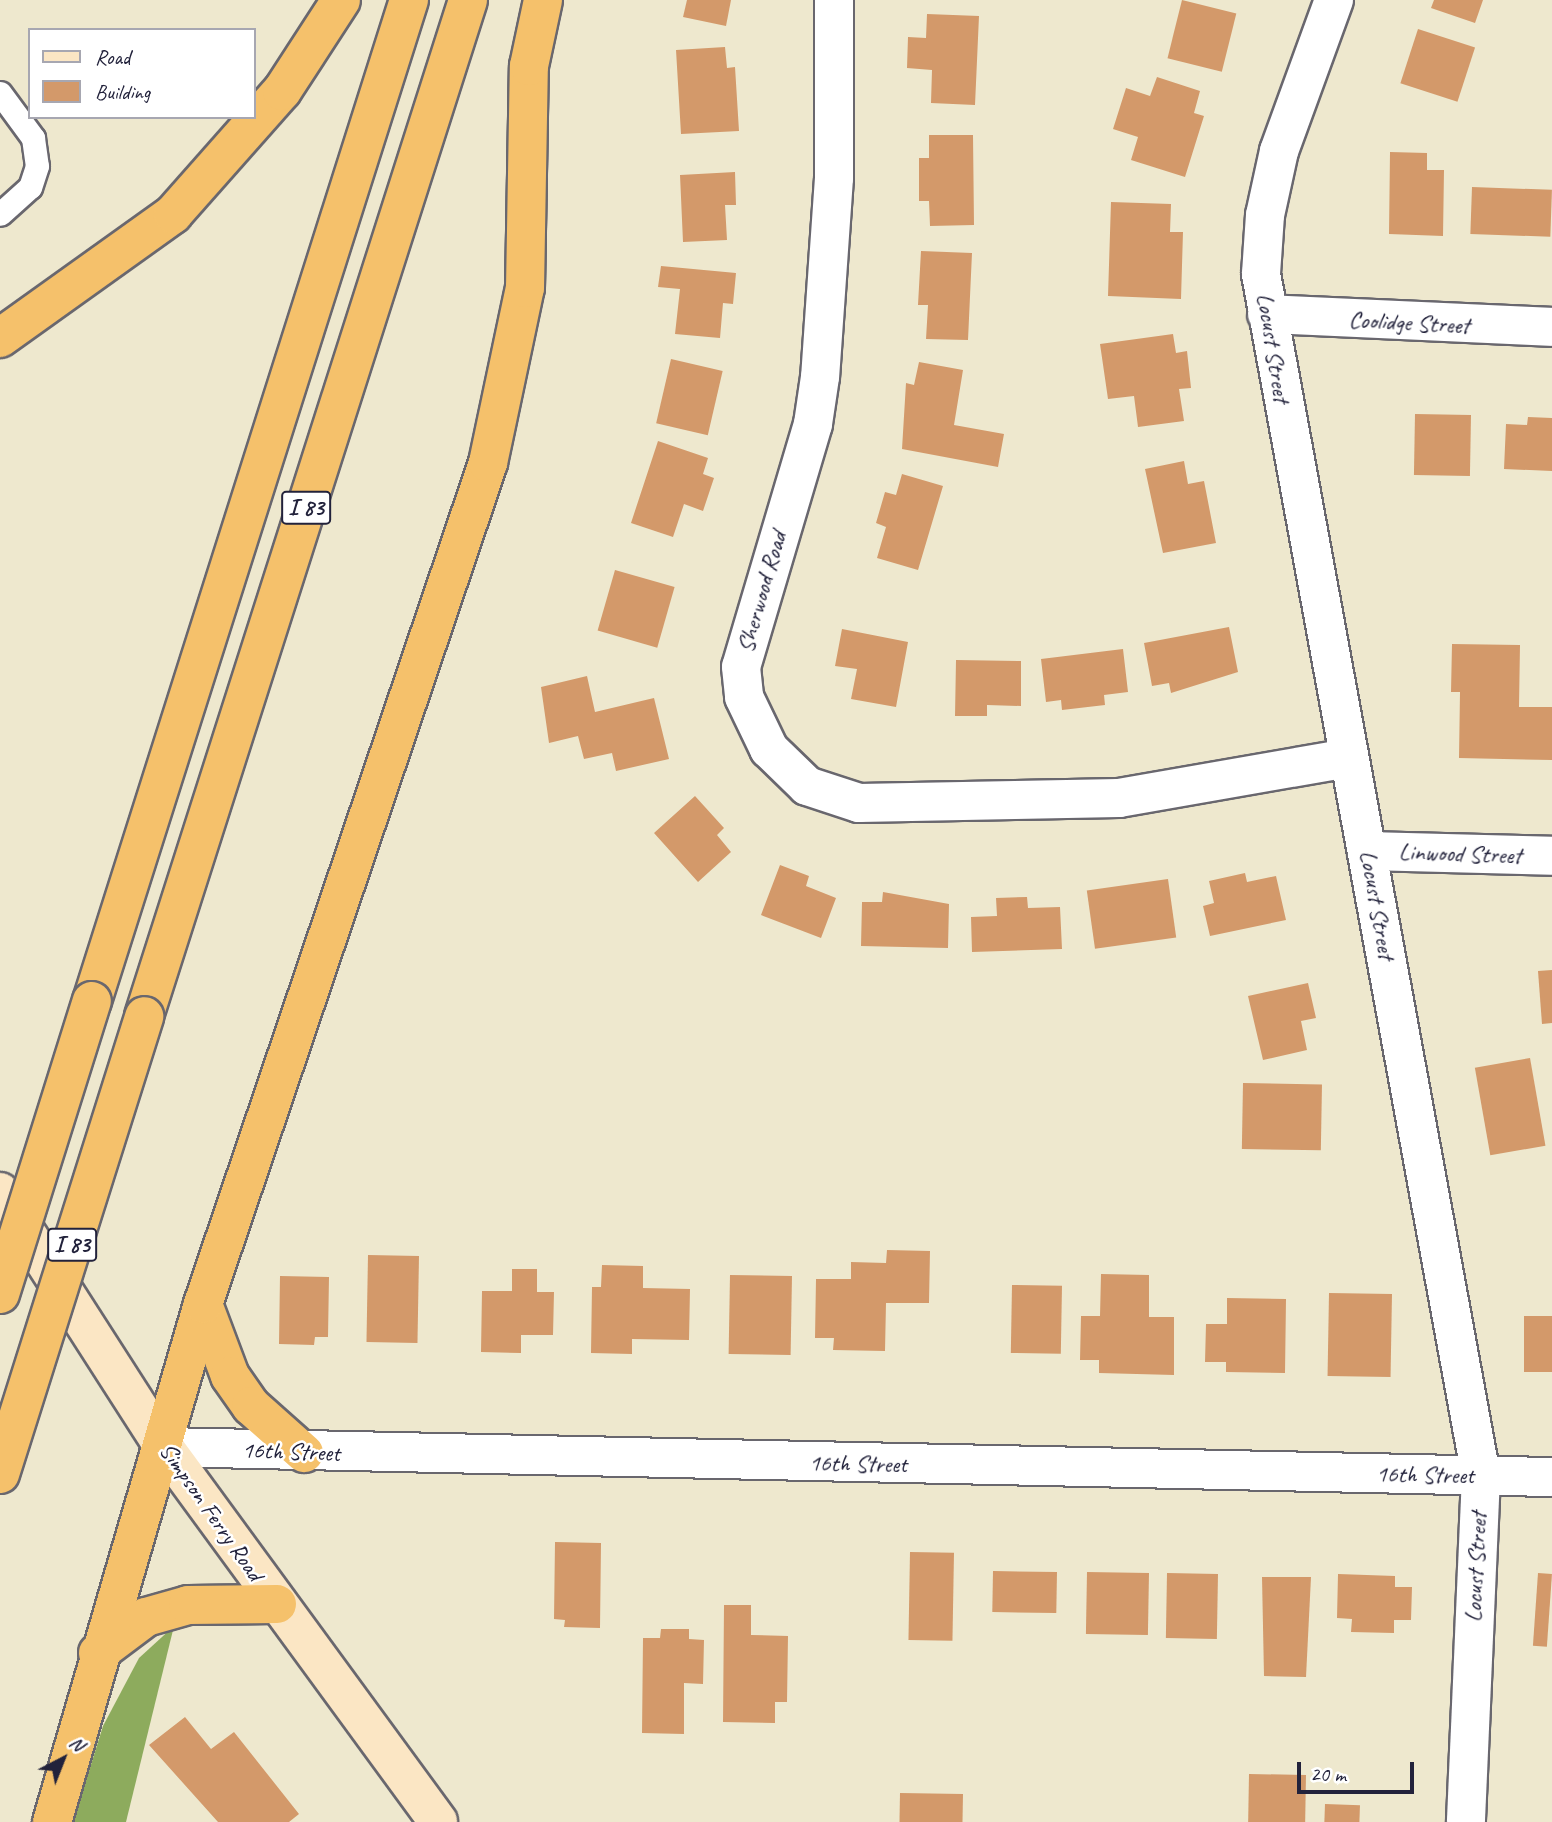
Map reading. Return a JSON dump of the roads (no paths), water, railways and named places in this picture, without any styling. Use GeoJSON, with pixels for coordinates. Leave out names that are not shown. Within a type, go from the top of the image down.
{"type":"FeatureCollection","features":[{"type":"Feature","properties":{"kind":"highway"},"geometry":{"type":"LineString","coordinates":[[0,338],[173,214],[282,91],[341,0]]}},
{"type":"Feature","properties":{"kind":"highway","name":"I 83"},"geometry":{"type":"LineString","coordinates":[[0,1294],[409,0]]}},
{"type":"Feature","properties":{"kind":"highway","name":"I 83"},"geometry":{"type":"LineString","coordinates":[[0,1474],[468,0]]}},
{"type":"Feature","properties":{"kind":"highway"},"geometry":{"type":"LineString","coordinates":[[52,1822],[97,1653],[164,1447],[203,1304],[488,463],[525,288],[529,66],[543,0]]}},
{"type":"Feature","properties":{"kind":"highway"},"geometry":{"type":"LineString","coordinates":[[203,1304],[230,1376],[251,1406],[304,1453]]}},
{"type":"Feature","properties":{"kind":"highway"},"geometry":{"type":"LineString","coordinates":[[97,1653],[146,1617],[188,1605],[276,1604]]}},
{"type":"Feature","properties":{"kind":"main road","name":"Simpson Ferry Road"},"geometry":{"type":"LineString","coordinates":[[0,1192],[164,1447],[276,1604],[438,1822]]}},
{"type":"Feature","properties":{"kind":"street","name":"Sherwood Road"},"geometry":{"type":"LineString","coordinates":[[834,0],[834,178],[820,377],[813,424],[741,667],[744,697],[769,750],[807,786],[859,803],[1119,798],[1349,758]]}},
{"type":"Feature","properties":{"kind":"street","name":"Locust Street"},"geometry":{"type":"LineString","coordinates":[[1334,0],[1279,151],[1265,215],[1267,314],[1481,1476],[1466,1822]]}},
{"type":"Feature","properties":{"kind":"street","name":"Coolidge Street"},"geometry":{"type":"LineString","coordinates":[[1267,314],[1552,327]]}},
{"type":"Feature","properties":{"kind":"street","name":"Linwood Street"},"geometry":{"type":"LineString","coordinates":[[1367,851],[1552,856]]}},
{"type":"Feature","properties":{"kind":"street","name":"16th Street"},"geometry":{"type":"LineString","coordinates":[[164,1447],[304,1453],[1552,1477]]}},
{"type":"Feature","properties":{"kind":"lane"},"geometry":{"type":"LineString","coordinates":[[0,93],[33,138],[37,166],[30,187],[0,214]]}}]}
